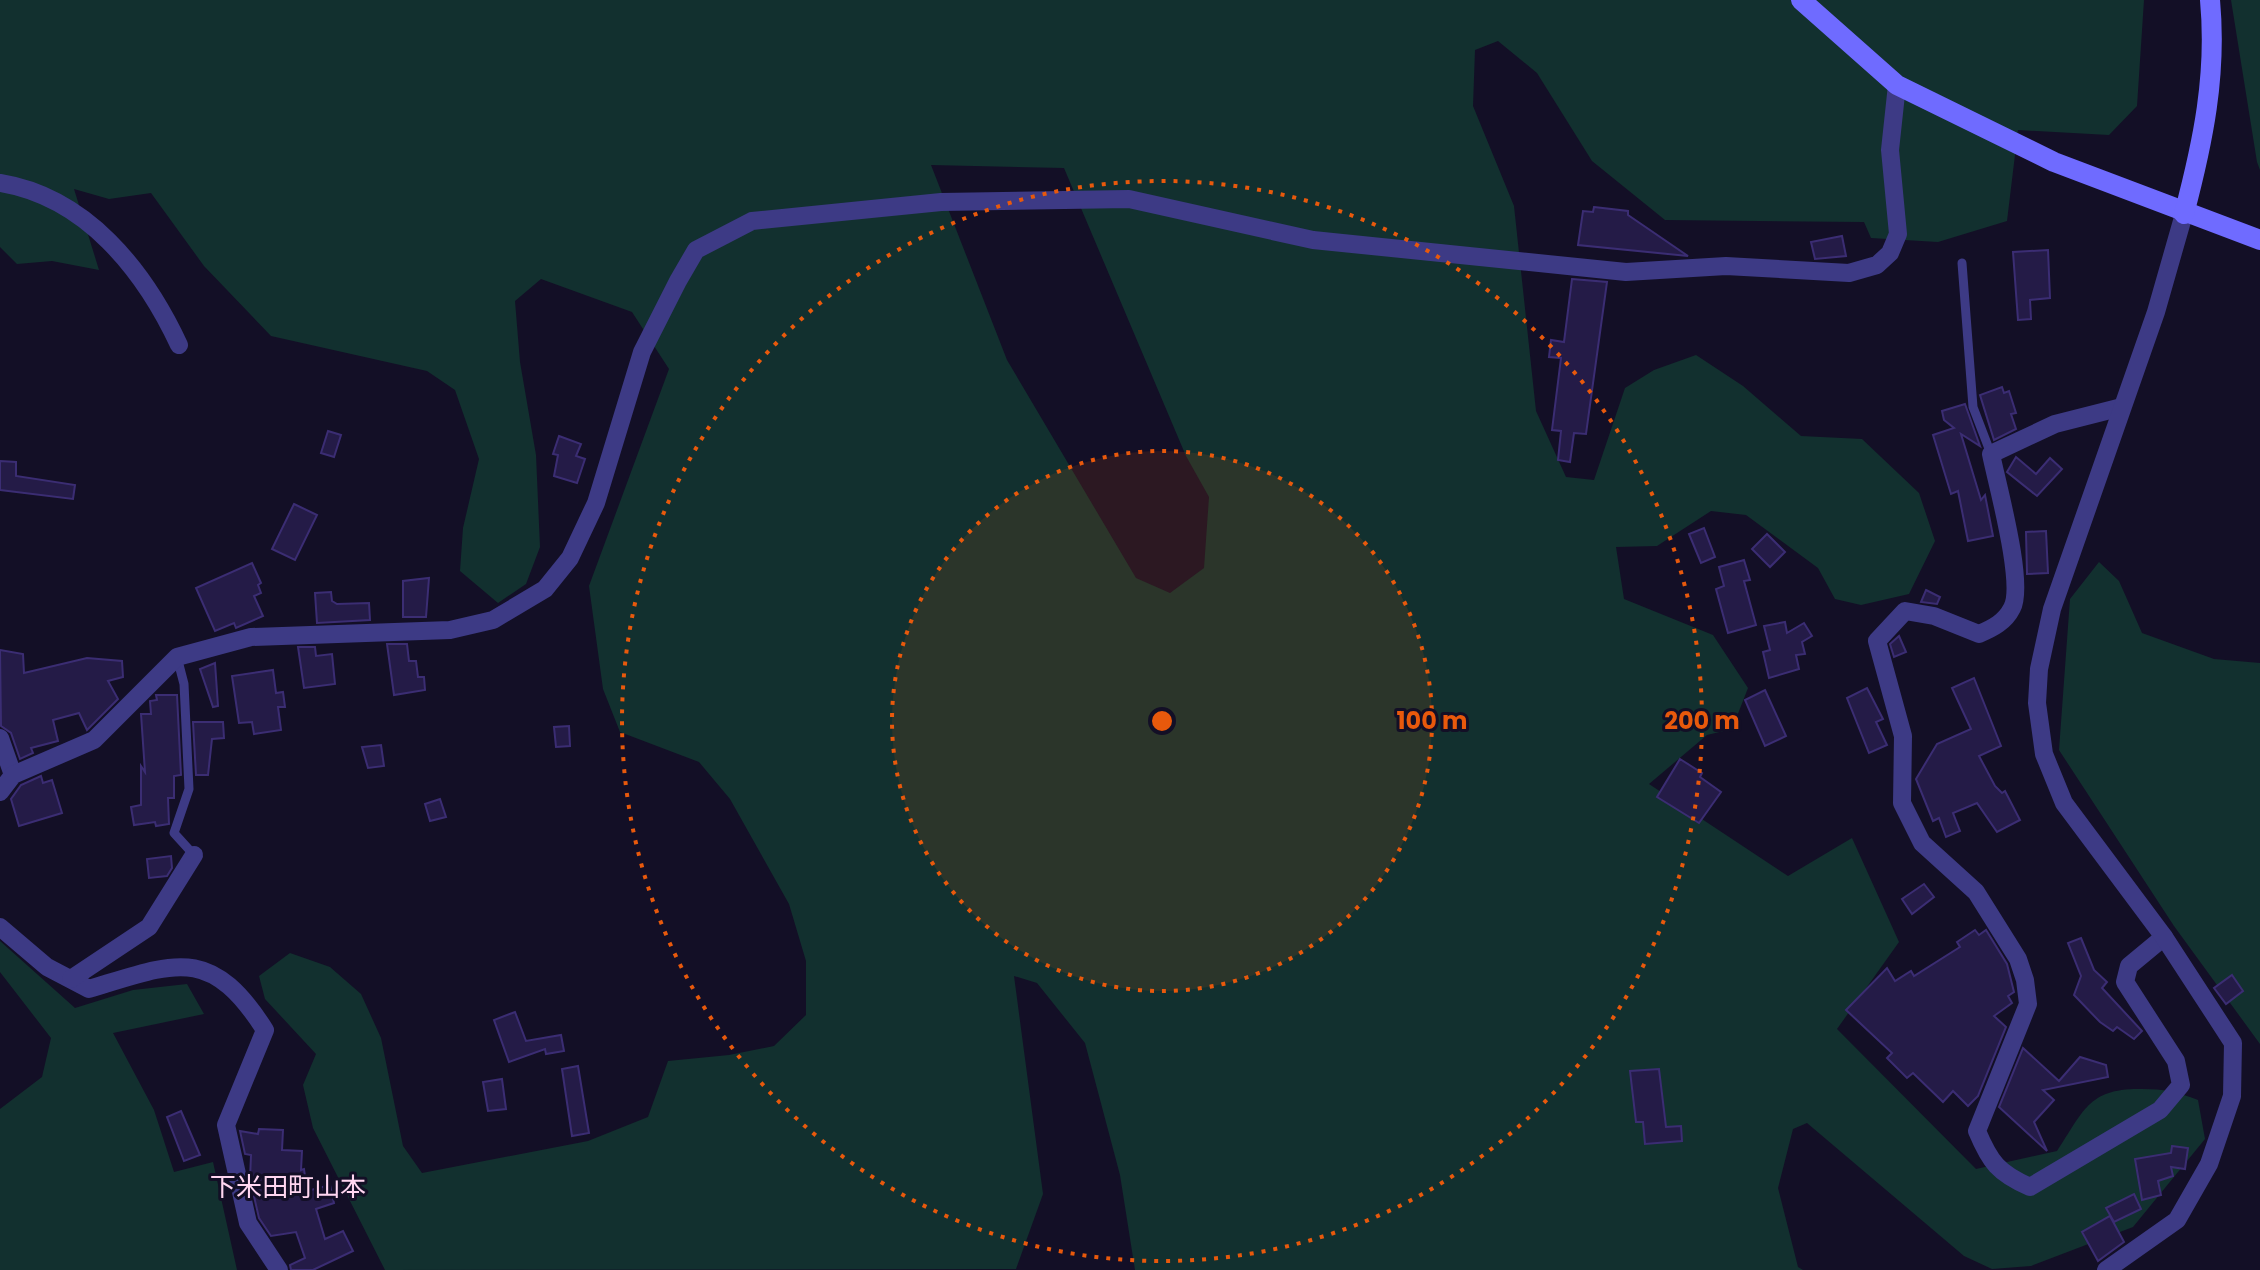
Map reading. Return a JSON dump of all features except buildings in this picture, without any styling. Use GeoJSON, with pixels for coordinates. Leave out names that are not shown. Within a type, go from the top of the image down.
{"type":"FeatureCollection","features":[{"type":"Feature","properties":{"kind":"street"},"geometry":{"type":"LineString","coordinates":[[1801,0],[1897,85],[2054,162],[2184,214],[2260,240]]}},
{"type":"Feature","properties":{"kind":"street"},"geometry":{"type":"LineString","coordinates":[[2106,1270],[2177,1220],[2209,1164],[2232,1096],[2233,1043],[2164,937],[2064,803],[2044,754],[2037,703],[2052,609],[2156,312],[2206,130],[2214,47],[2210,0]]}},
{"type":"Feature","properties":{"kind":"street"},"geometry":{"type":"LineString","coordinates":[[0,792],[13,775],[94,740],[177,657],[251,637],[450,630],[493,620],[545,589],[570,558],[596,503],[642,352],[678,281],[696,250],[752,221],[941,202],[1129,199],[1313,240],[1626,272],[1726,266],[1849,273],[1877,265],[1890,253],[1898,234],[1890,150],[1897,85]]}},
{"type":"Feature","properties":{"kind":"street"},"geometry":{"type":"LineString","coordinates":[[0,183],[34,190],[91,223],[126,260],[164,314],[179,345]]}},
{"type":"Feature","properties":{"kind":"street"},"geometry":{"type":"LineString","coordinates":[[2122,407],[2055,424],[1991,454],[2017,581],[2014,606],[1997,626],[1979,634],[1934,616],[1905,611],[1877,641],[1903,736],[1902,803],[1922,843],[1976,892],[2018,959],[2025,980],[2028,1004],[1977,1131],[1991,1163],[2004,1173],[2030,1187],[2160,1110],[2181,1085],[2176,1061],[2125,982],[2129,966],[2138,955],[2164,937]]}},
{"type":"Feature","properties":{"kind":"street"},"geometry":{"type":"LineString","coordinates":[[0,738],[13,775]]}},
{"type":"Feature","properties":{"kind":"street"},"geometry":{"type":"LineString","coordinates":[[71,979],[149,927],[194,855]]}},
{"type":"Feature","properties":{"kind":"street"},"geometry":{"type":"LineString","coordinates":[[0,927],[47,967],[89,989],[165,968],[197,966],[238,991],[265,1030],[226,1125],[248,1223],[279,1270]]}},
{"type":"Feature","properties":{"kind":"lane"},"geometry":{"type":"LineString","coordinates":[[1962,263],[1973,407],[1991,454]]}},
{"type":"Feature","properties":{"kind":"lane"},"geometry":{"type":"LineString","coordinates":[[177,657],[184,684],[189,789],[174,833],[194,855]]}},
{"type":"Feature","properties":{"kind":"green space"},"geometry":{"type":"Polygon","coordinates":[[[0,0],[2144,0],[2137,106],[2109,135],[2018,130],[2007,221],[1938,242],[1871,238],[1864,222],[1665,220],[1592,161],[1537,73],[1498,41],[1475,50],[1473,106],[1514,206],[1536,411],[1566,477],[1594,480],[1625,388],[1654,370],[1696,355],[1743,386],[1801,436],[1862,439],[1919,493],[1935,541],[1909,594],[1861,605],[1835,599],[1818,568],[1746,515],[1711,511],[1657,546],[1616,547],[1624,599],[1713,635],[1748,688],[1732,729],[1707,735],[1649,784],[1788,876],[1852,838],[1899,942],[1837,1029],[1976,1169],[2057,1151],[2089,1105],[2098,1098],[2124,1090],[2164,1090],[2198,1100],[2205,1139],[2133,1227],[2031,1266],[1992,1269],[1964,1256],[1807,1123],[1793,1129],[1778,1188],[1798,1267],[1803,1270],[1135,1270],[1120,1175],[1085,1043],[1037,983],[1014,976],[1043,1194],[1016,1269],[385,1270],[313,1128],[303,1085],[316,1054],[265,999],[259,976],[290,953],[330,967],[361,994],[381,1038],[403,1146],[422,1173],[588,1141],[648,1117],[668,1061],[729,1055],[774,1046],[806,1015],[806,961],[789,904],[730,799],[699,762],[620,732],[603,689],[589,586],[669,369],[632,312],[541,279],[515,301],[520,362],[536,455],[540,547],[526,584],[498,603],[460,571],[463,528],[479,459],[455,390],[427,371],[271,336],[204,266],[151,193],[109,199],[74,189],[99,270],[52,261],[17,264],[0,247],[0,0]],[[931,165],[1007,360],[1136,578],[1170,593],[1204,568],[1209,497],[1186,456],[1064,168],[931,165]]]}},
{"type":"Feature","properties":{"kind":"green space"},"geometry":{"type":"Polygon","coordinates":[[[2231,0],[2260,0],[2260,170],[2257,162],[2231,0]]]}},
{"type":"Feature","properties":{"kind":"green space"},"geometry":{"type":"Polygon","coordinates":[[[2099,562],[2119,581],[2142,633],[2214,659],[2260,663],[2260,1044],[2174,926],[2059,750],[2070,599],[2099,562]]]}},
{"type":"Feature","properties":{"kind":"green space"},"geometry":{"type":"Polygon","coordinates":[[[0,941],[75,1008],[133,990],[187,984],[204,1014],[113,1033],[154,1110],[174,1172],[213,1162],[237,1270],[0,1270],[0,1109],[42,1077],[51,1038],[0,972],[0,941]]]}},
{"type":"Feature","properties":{"kind":"district","name":"下米田町山本"},"geometry":{"type":"Point","coordinates":[288,1187]}}]}
